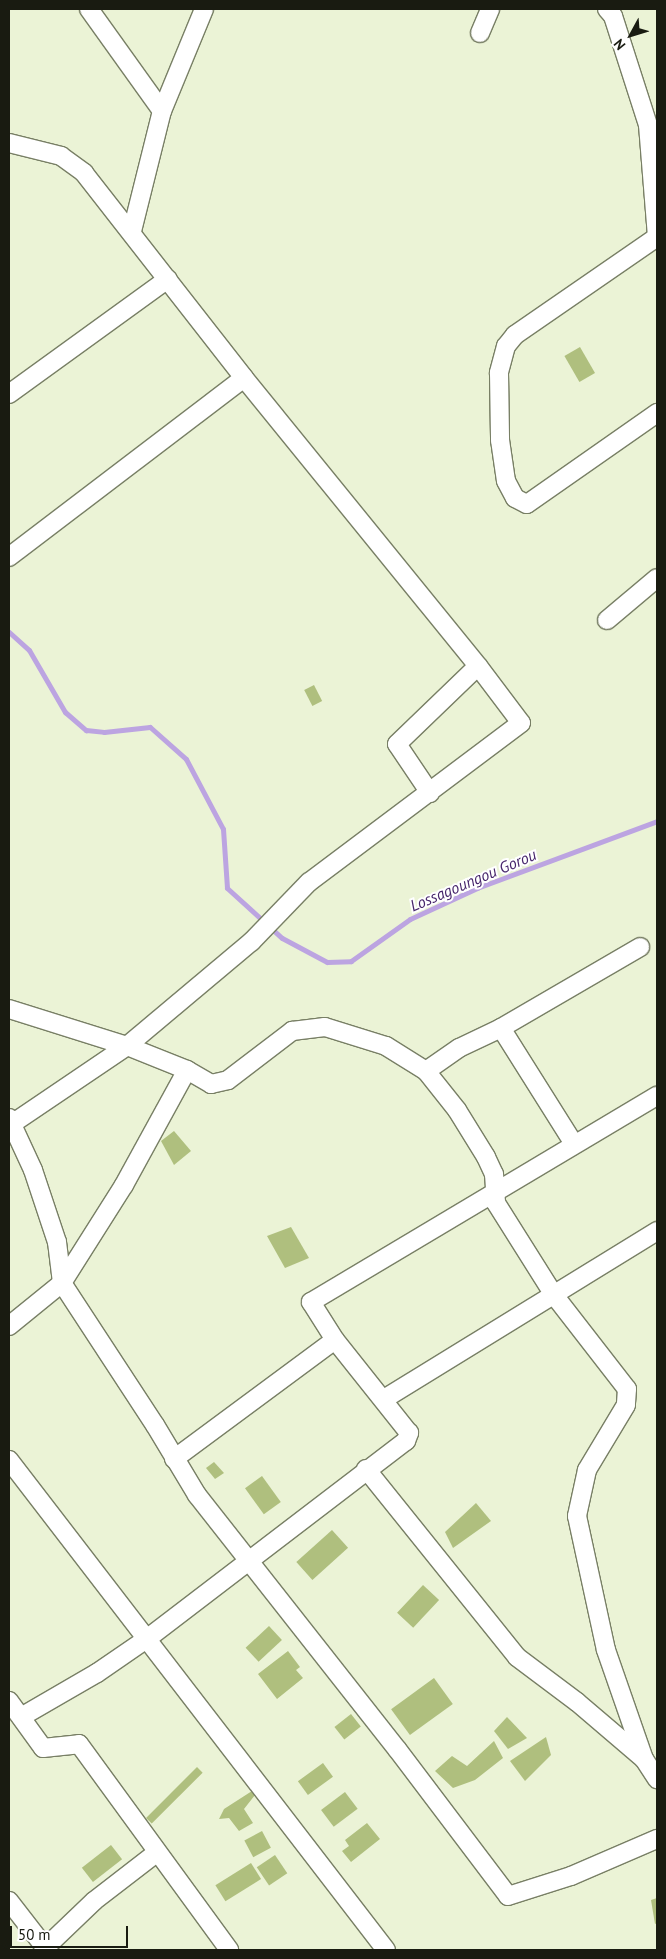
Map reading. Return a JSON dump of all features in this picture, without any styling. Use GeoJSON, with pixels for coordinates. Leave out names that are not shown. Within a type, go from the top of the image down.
{"type":"FeatureCollection","features":[{"type":"Feature","properties":{"kind":"street"},"geometry":{"type":"LineString","coordinates":[[89,9],[162,111]]}},
{"type":"Feature","properties":{"kind":"street"},"geometry":{"type":"LineString","coordinates":[[132,231],[162,111],[204,9]]}},
{"type":"Feature","properties":{"kind":"street"},"geometry":{"type":"LineString","coordinates":[[480,33],[490,9]]}},
{"type":"Feature","properties":{"kind":"street"},"geometry":{"type":"LineString","coordinates":[[607,9],[612,16],[648,125],[657,238],[515,335],[506,346],[499,373],[500,440],[506,481],[515,498],[526,504],[657,413]]}},
{"type":"Feature","properties":{"kind":"street"},"geometry":{"type":"LineString","coordinates":[[9,143],[61,156],[84,173],[132,231],[244,378],[478,666],[521,723],[294,895],[251,942],[127,1046],[10,1123],[33,1170],[57,1242],[62,1283],[174,1459],[248,1562],[397,1749],[508,1896],[572,1876],[657,1838]]}},
{"type":"Feature","properties":{"kind":"street"},"geometry":{"type":"LineString","coordinates":[[9,394],[168,279]]}},
{"type":"Feature","properties":{"kind":"street"},"geometry":{"type":"LineString","coordinates":[[9,557],[244,378]]}},
{"type":"Feature","properties":{"kind":"street"},"geometry":{"type":"LineString","coordinates":[[607,620],[657,578]]}},
{"type":"Feature","properties":{"kind":"street"},"geometry":{"type":"LineString","coordinates":[[430,793],[397,744],[478,666]]}},
{"type":"Feature","properties":{"kind":"street"},"geometry":{"type":"LineString","coordinates":[[426,1071],[460,1048],[501,1028],[640,947]]}},
{"type":"Feature","properties":{"kind":"street"},"geometry":{"type":"LineString","coordinates":[[9,1009],[127,1046],[187,1070],[212,1084],[228,1080],[292,1031],[325,1027],[386,1046],[426,1071],[457,1110],[486,1157],[494,1174],[493,1192],[496,1203],[554,1295],[627,1389],[626,1405],[587,1470],[577,1516],[606,1650],[644,1759],[657,1780]]}},
{"type":"Feature","properties":{"kind":"street"},"geometry":{"type":"LineString","coordinates":[[501,1028],[574,1144]]}},
{"type":"Feature","properties":{"kind":"street"},"geometry":{"type":"LineString","coordinates":[[9,1326],[62,1283],[124,1185],[187,1070]]}},
{"type":"Feature","properties":{"kind":"street"},"geometry":{"type":"LineString","coordinates":[[21,1717],[97,1673],[148,1638],[406,1441],[409,1433],[384,1399],[335,1340],[311,1302],[657,1096]]}},
{"type":"Feature","properties":{"kind":"street"},"geometry":{"type":"LineString","coordinates":[[384,1399],[657,1230]]}},
{"type":"Feature","properties":{"kind":"street"},"geometry":{"type":"LineString","coordinates":[[174,1459],[335,1340]]}},
{"type":"Feature","properties":{"kind":"street"},"geometry":{"type":"LineString","coordinates":[[9,1460],[148,1638],[386,1950]]}},
{"type":"Feature","properties":{"kind":"street"},"geometry":{"type":"LineString","coordinates":[[366,1470],[517,1657],[577,1702],[644,1759]]}},
{"type":"Feature","properties":{"kind":"street"},"geometry":{"type":"LineString","coordinates":[[9,1701],[43,1748],[79,1744],[156,1853],[229,1950]]}},
{"type":"Feature","properties":{"kind":"street"},"geometry":{"type":"LineString","coordinates":[[9,1901],[46,1949],[94,1901],[156,1853]]}},
{"type":"Feature","properties":{"kind":"building"},"geometry":{"type":"Polygon","coordinates":[[[580,347],[595,373],[579,382],[564,356],[580,347]]]}},
{"type":"Feature","properties":{"kind":"building"},"geometry":{"type":"Polygon","coordinates":[[[314,685],[322,701],[312,706],[304,690],[314,685]]]}},
{"type":"Feature","properties":{"kind":"building"},"geometry":{"type":"Polygon","coordinates":[[[174,1131],[191,1151],[174,1165],[161,1141],[174,1131]]]}},
{"type":"Feature","properties":{"kind":"building"},"geometry":{"type":"Polygon","coordinates":[[[291,1227],[309,1258],[285,1268],[267,1236],[291,1227]]]}},
{"type":"Feature","properties":{"kind":"building"},"geometry":{"type":"Polygon","coordinates":[[[214,1462],[224,1473],[215,1479],[206,1468],[214,1462]]]}},
{"type":"Feature","properties":{"kind":"building"},"geometry":{"type":"Polygon","coordinates":[[[262,1476],[281,1502],[264,1514],[245,1488],[262,1476]]]}},
{"type":"Feature","properties":{"kind":"building"},"geometry":{"type":"Polygon","coordinates":[[[476,1503],[491,1521],[453,1548],[445,1532],[476,1503]]]}},
{"type":"Feature","properties":{"kind":"building"},"geometry":{"type":"Polygon","coordinates":[[[332,1530],[348,1548],[312,1580],[296,1562],[332,1530]]]}},
{"type":"Feature","properties":{"kind":"building"},"geometry":{"type":"Polygon","coordinates":[[[423,1585],[439,1600],[413,1628],[397,1613],[423,1585]]]}},
{"type":"Feature","properties":{"kind":"building"},"geometry":{"type":"Polygon","coordinates":[[[269,1626],[282,1640],[259,1662],[246,1648],[269,1626]]]}},
{"type":"Feature","properties":{"kind":"building"},"geometry":{"type":"Polygon","coordinates":[[[288,1651],[300,1667],[296,1670],[303,1678],[277,1699],[258,1674],[288,1651]]]}},
{"type":"Feature","properties":{"kind":"building"},"geometry":{"type":"Polygon","coordinates":[[[434,1678],[453,1704],[410,1735],[391,1709],[434,1678]]]}},
{"type":"Feature","properties":{"kind":"building"},"geometry":{"type":"Polygon","coordinates":[[[351,1714],[361,1727],[344,1740],[334,1727],[351,1714]]]}},
{"type":"Feature","properties":{"kind":"building"},"geometry":{"type":"Polygon","coordinates":[[[507,1717],[527,1738],[508,1749],[494,1731],[507,1717]]]}},
{"type":"Feature","properties":{"kind":"building"},"geometry":{"type":"Polygon","coordinates":[[[546,1737],[551,1755],[525,1781],[510,1761],[546,1737]]]}},
{"type":"Feature","properties":{"kind":"building"},"geometry":{"type":"Polygon","coordinates":[[[494,1741],[503,1758],[475,1780],[453,1788],[435,1771],[452,1756],[467,1766],[494,1741]]]}},
{"type":"Feature","properties":{"kind":"building"},"geometry":{"type":"Polygon","coordinates":[[[323,1763],[333,1777],[308,1795],[298,1781],[323,1763]]]}},
{"type":"Feature","properties":{"kind":"building"},"geometry":{"type":"Polygon","coordinates":[[[197,1767],[203,1773],[152,1824],[146,1818],[197,1767]]]}},
{"type":"Feature","properties":{"kind":"building"},"geometry":{"type":"Polygon","coordinates":[[[252,1791],[255,1795],[244,1809],[253,1823],[239,1831],[229,1818],[219,1819],[224,1809],[252,1791]]]}},
{"type":"Feature","properties":{"kind":"building"},"geometry":{"type":"Polygon","coordinates":[[[345,1792],[358,1809],[334,1827],[321,1810],[345,1792]]]}},
{"type":"Feature","properties":{"kind":"building"},"geometry":{"type":"Polygon","coordinates":[[[367,1823],[380,1839],[351,1862],[342,1851],[349,1846],[345,1840],[367,1823]]]}},
{"type":"Feature","properties":{"kind":"building"},"geometry":{"type":"Polygon","coordinates":[[[262,1831],[271,1848],[253,1857],[244,1840],[262,1831]]]}},
{"type":"Feature","properties":{"kind":"building"},"geometry":{"type":"Polygon","coordinates":[[[111,1845],[122,1859],[93,1882],[82,1868],[111,1845]]]}},
{"type":"Feature","properties":{"kind":"building"},"geometry":{"type":"Polygon","coordinates":[[[275,1855],[287,1873],[269,1886],[257,1867],[275,1855]]]}},
{"type":"Feature","properties":{"kind":"building"},"geometry":{"type":"Polygon","coordinates":[[[251,1863],[261,1879],[225,1901],[215,1885],[251,1863]]]}},
{"type":"Feature","properties":{"kind":"building"},"geometry":{"type":"Polygon","coordinates":[[[657,1898],[657,1923],[655,1924],[651,1900],[657,1898]]]}},
{"type":"Feature","properties":{"kind":"waterway","name":"Lossagoungou Gorou"},"geometry":{"type":"LineString","coordinates":[[9,632],[29,650],[65,712],[86,730],[104,732],[150,727],[186,759],[223,829],[227,888],[282,938],[327,962],[351,961],[410,919],[477,888],[657,821]]}}]}
